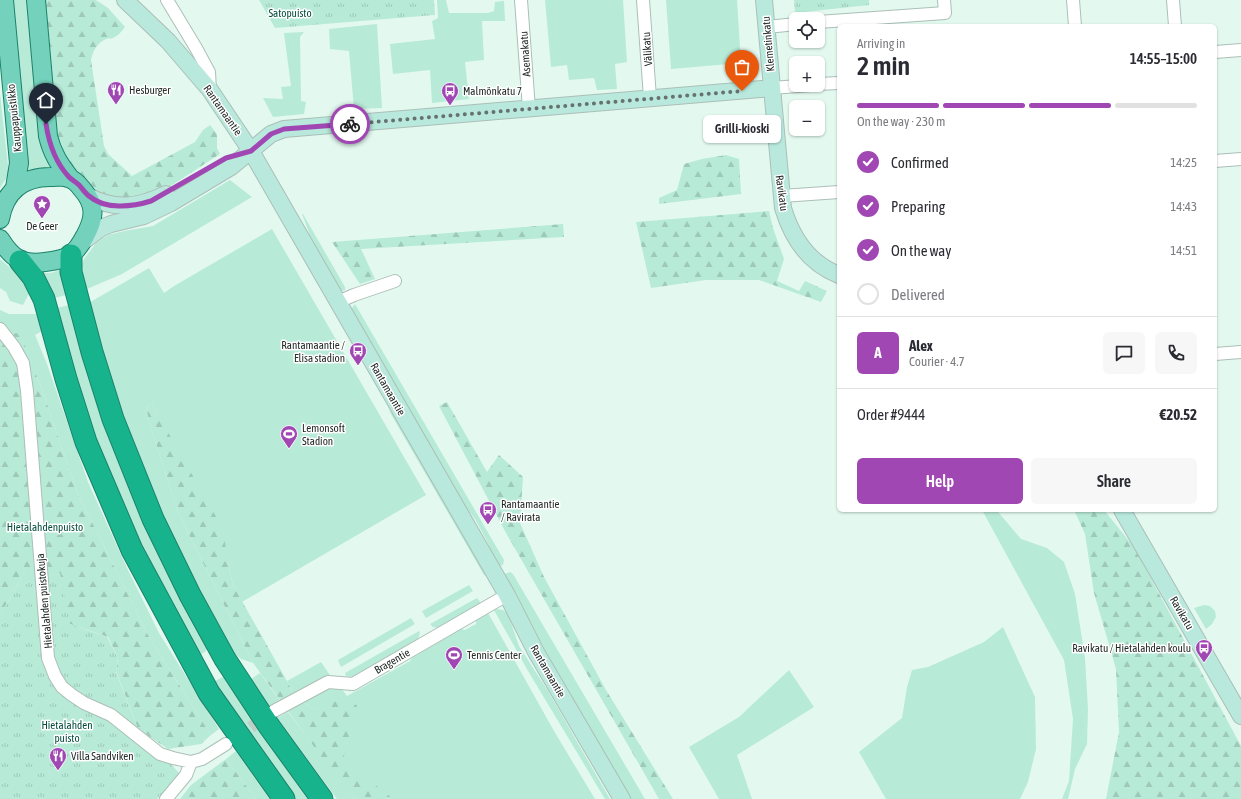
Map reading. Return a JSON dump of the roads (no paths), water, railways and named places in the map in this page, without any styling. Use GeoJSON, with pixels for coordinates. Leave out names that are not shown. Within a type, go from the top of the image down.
{"type":"FeatureCollection","features":[{"type":"Feature","properties":{"kind":"highway"},"geometry":{"type":"LineString","coordinates":[[75,257],[81,312],[92,352],[113,419],[153,519],[190,595],[225,659],[269,726],[322,799]]}},
{"type":"Feature","properties":{"kind":"highway"},"geometry":{"type":"LineString","coordinates":[[20,261],[34,277],[40,288],[86,442],[132,550],[209,693],[284,799]]}},
{"type":"Feature","properties":{"kind":"main road","name":"Kauppapuistikko"},"geometry":{"type":"LineString","coordinates":[[0,219],[1,211],[19,163],[4,0]]}},
{"type":"Feature","properties":{"kind":"main road"},"geometry":{"type":"LineString","coordinates":[[36,0],[48,136],[51,150],[70,178],[79,185],[88,196],[92,207],[93,216],[91,225],[75,257]]}},
{"type":"Feature","properties":{"kind":"main road","name":"Rantamaantie"},"geometry":{"type":"LineString","coordinates":[[125,0],[168,41],[210,90],[251,151],[506,595],[536,652],[622,799]]}},
{"type":"Feature","properties":{"kind":"main road","name":"Klemetinkatu"},"geometry":{"type":"LineString","coordinates":[[764,0],[772,88]]}},
{"type":"Feature","properties":{"kind":"main road"},"geometry":{"type":"LineString","coordinates":[[0,239],[13,256],[20,261],[39,263],[75,257],[101,228],[144,216],[171,203],[231,167],[271,134],[284,129],[772,88]]}},
{"type":"Feature","properties":{"kind":"main road","name":"Ravikatu"},"geometry":{"type":"LineString","coordinates":[[772,88],[783,208],[788,225],[796,241],[812,259],[837,274]]}},
{"type":"Feature","properties":{"kind":"main road"},"geometry":{"type":"LineString","coordinates":[[88,196],[100,202],[116,206],[142,204],[165,194],[226,158],[251,151]]}},
{"type":"Feature","properties":{"kind":"main road"},"geometry":{"type":"LineString","coordinates":[[8,194],[28,180],[41,177],[70,178]]}},
{"type":"Feature","properties":{"kind":"main road","name":"Ravikatu"},"geometry":{"type":"LineString","coordinates":[[1123,512],[1241,716]]}},
{"type":"Feature","properties":{"kind":"street","name":"Asemakatu"},"geometry":{"type":"LineString","coordinates":[[521,0],[529,109]]}},
{"type":"Feature","properties":{"kind":"street","name":"Välikatu"},"geometry":{"type":"LineString","coordinates":[[643,0],[650,98]]}},
{"type":"Feature","properties":{"kind":"street"},"geometry":{"type":"LineString","coordinates":[[825,22],[945,13],[944,0]]}},
{"type":"Feature","properties":{"kind":"street"},"geometry":{"type":"LineString","coordinates":[[1073,0],[1075,24]]}},
{"type":"Feature","properties":{"kind":"street"},"geometry":{"type":"LineString","coordinates":[[1173,0],[1175,24]]}},
{"type":"Feature","properties":{"kind":"street"},"geometry":{"type":"LineString","coordinates":[[168,1],[209,72],[210,90]]}},
{"type":"Feature","properties":{"kind":"street"},"geometry":{"type":"LineString","coordinates":[[767,27],[789,25]]}},
{"type":"Feature","properties":{"kind":"street"},"geometry":{"type":"LineString","coordinates":[[1217,52],[1241,50]]}},
{"type":"Feature","properties":{"kind":"street"},"geometry":{"type":"LineString","coordinates":[[825,84],[837,83]]}},
{"type":"Feature","properties":{"kind":"street"},"geometry":{"type":"LineString","coordinates":[[772,88],[789,87]]}},
{"type":"Feature","properties":{"kind":"street"},"geometry":{"type":"LineString","coordinates":[[1217,161],[1241,159]]}},
{"type":"Feature","properties":{"kind":"street"},"geometry":{"type":"LineString","coordinates":[[782,196],[837,192]]}},
{"type":"Feature","properties":{"kind":"street"},"geometry":{"type":"LineString","coordinates":[[338,302],[395,281]]}},
{"type":"Feature","properties":{"kind":"street","name":"Hietalahden puistokuja"},"geometry":{"type":"LineString","coordinates":[[0,329],[23,363],[27,390],[48,658],[55,676],[62,687],[72,695],[111,716],[160,754],[190,762]]}},
{"type":"Feature","properties":{"kind":"street"},"geometry":{"type":"LineString","coordinates":[[1217,354],[1241,352]]}},
{"type":"Feature","properties":{"kind":"street","name":"Bragentie"},"geometry":{"type":"LineString","coordinates":[[274,711],[328,682],[353,684],[506,595]]}},
{"type":"Feature","properties":{"kind":"street"},"geometry":{"type":"LineString","coordinates":[[166,799],[186,775],[190,762],[202,759],[226,744]]}},
{"type":"Feature","properties":{"kind":"tunnel"},"geometry":{"type":"LineString","coordinates":[[236,738],[268,715]]}},
{"type":"Feature","properties":{"kind":"place","name":"Grilli-kioski"},"geometry":{"type":"Point","coordinates":[742,91]}},
{"type":"Feature","properties":{"kind":"place","name":"Hesburger"},"geometry":{"type":"Point","coordinates":[116,105]}},
{"type":"Feature","properties":{"kind":"place","name":"Malmönkatu 7"},"geometry":{"type":"Point","coordinates":[450,106]}},
{"type":"Feature","properties":{"kind":"place","name":"De Geer"},"geometry":{"type":"Point","coordinates":[42,219]}},
{"type":"Feature","properties":{"kind":"place","name":"Rantamaantie / Elisa stadion"},"geometry":{"type":"Point","coordinates":[358,366]}},
{"type":"Feature","properties":{"kind":"place","name":"Lemonsoft Stadion"},"geometry":{"type":"Point","coordinates":[289,449]}},
{"type":"Feature","properties":{"kind":"place","name":"Rantamaantie / Ravirata"},"geometry":{"type":"Point","coordinates":[488,525]}},
{"type":"Feature","properties":{"kind":"place","name":"Ravikatu / Hietalahden koulu"},"geometry":{"type":"Point","coordinates":[1204,663]}},
{"type":"Feature","properties":{"kind":"place","name":"Tennis Center"},"geometry":{"type":"Point","coordinates":[454,670]}},
{"type":"Feature","properties":{"kind":"place","name":"Villa Sandviken"},"geometry":{"type":"Point","coordinates":[58,771]}},
{"type":"Feature","properties":{"kind":"park label","name":"Satopuisto"},"geometry":{"type":"Point","coordinates":[290,13]}},
{"type":"Feature","properties":{"kind":"park label","name":"Hietalahdenpuisto"},"geometry":{"type":"Point","coordinates":[45,527]}},
{"type":"Feature","properties":{"kind":"park label","name":"Hietalahden puisto"},"geometry":{"type":"Point","coordinates":[67,731]}}]}
